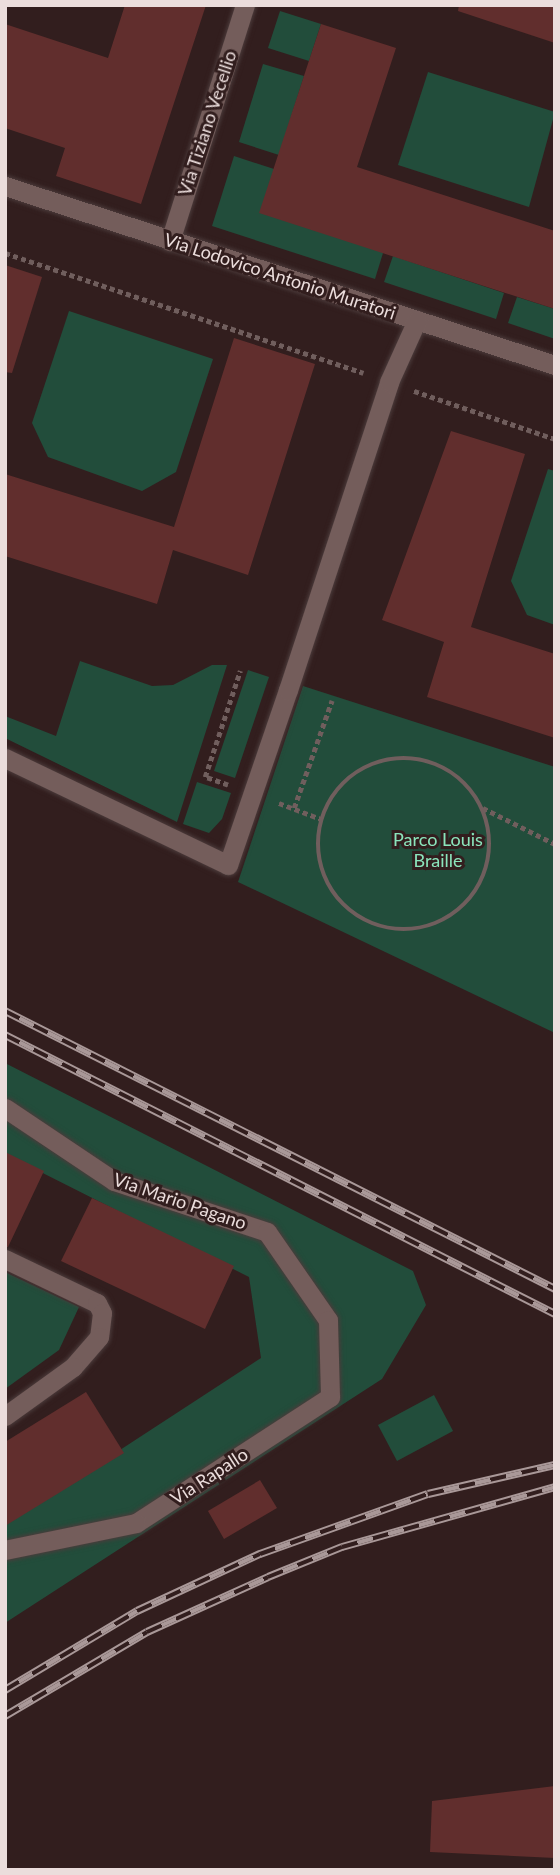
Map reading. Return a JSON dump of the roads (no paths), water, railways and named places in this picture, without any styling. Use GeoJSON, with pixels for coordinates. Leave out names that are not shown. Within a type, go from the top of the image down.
{"type":"FeatureCollection","features":[{"type":"Feature","properties":{"kind":"street","name":"Via Tiziano Vecellio"},"geometry":{"type":"LineString","coordinates":[[170,241],[245,5]]}},
{"type":"Feature","properties":{"kind":"street","name":"Via Lodovico Antonio Muratori"},"geometry":{"type":"LineString","coordinates":[[5,186],[555,365]]}},
{"type":"Feature","properties":{"kind":"street"},"geometry":{"type":"LineString","coordinates":[[5,758],[228,865],[389,382],[417,320]]}},
{"type":"Feature","properties":{"kind":"street","name":"Via Mario Pagano"},"geometry":{"type":"LineString","coordinates":[[5,1108],[114,1181],[268,1232],[328,1320]]}},
{"type":"Feature","properties":{"kind":"street"},"geometry":{"type":"LineString","coordinates":[[5,1259],[97,1303],[102,1313],[99,1336],[73,1367],[5,1416]]}},
{"type":"Feature","properties":{"kind":"street","name":"Via Rapallo"},"geometry":{"type":"LineString","coordinates":[[5,1550],[136,1523],[330,1397],[328,1320]]}},
{"type":"Feature","properties":{"kind":"railway"},"geometry":{"type":"LineString","coordinates":[[5,1011],[555,1289]]}},
{"type":"Feature","properties":{"kind":"railway"},"geometry":{"type":"LineString","coordinates":[[5,1035],[555,1314]]}},
{"type":"Feature","properties":{"kind":"railway"},"geometry":{"type":"LineString","coordinates":[[5,1690],[137,1611],[260,1554],[428,1494],[555,1465]]}},
{"type":"Feature","properties":{"kind":"railway"},"geometry":{"type":"LineString","coordinates":[[5,1716],[147,1632],[268,1577],[342,1547],[555,1487]]}},
{"type":"Feature","properties":{"kind":"park label","name":"Parco Louis Braille"},"geometry":{"type":"Point","coordinates":[438,850]}}]}
